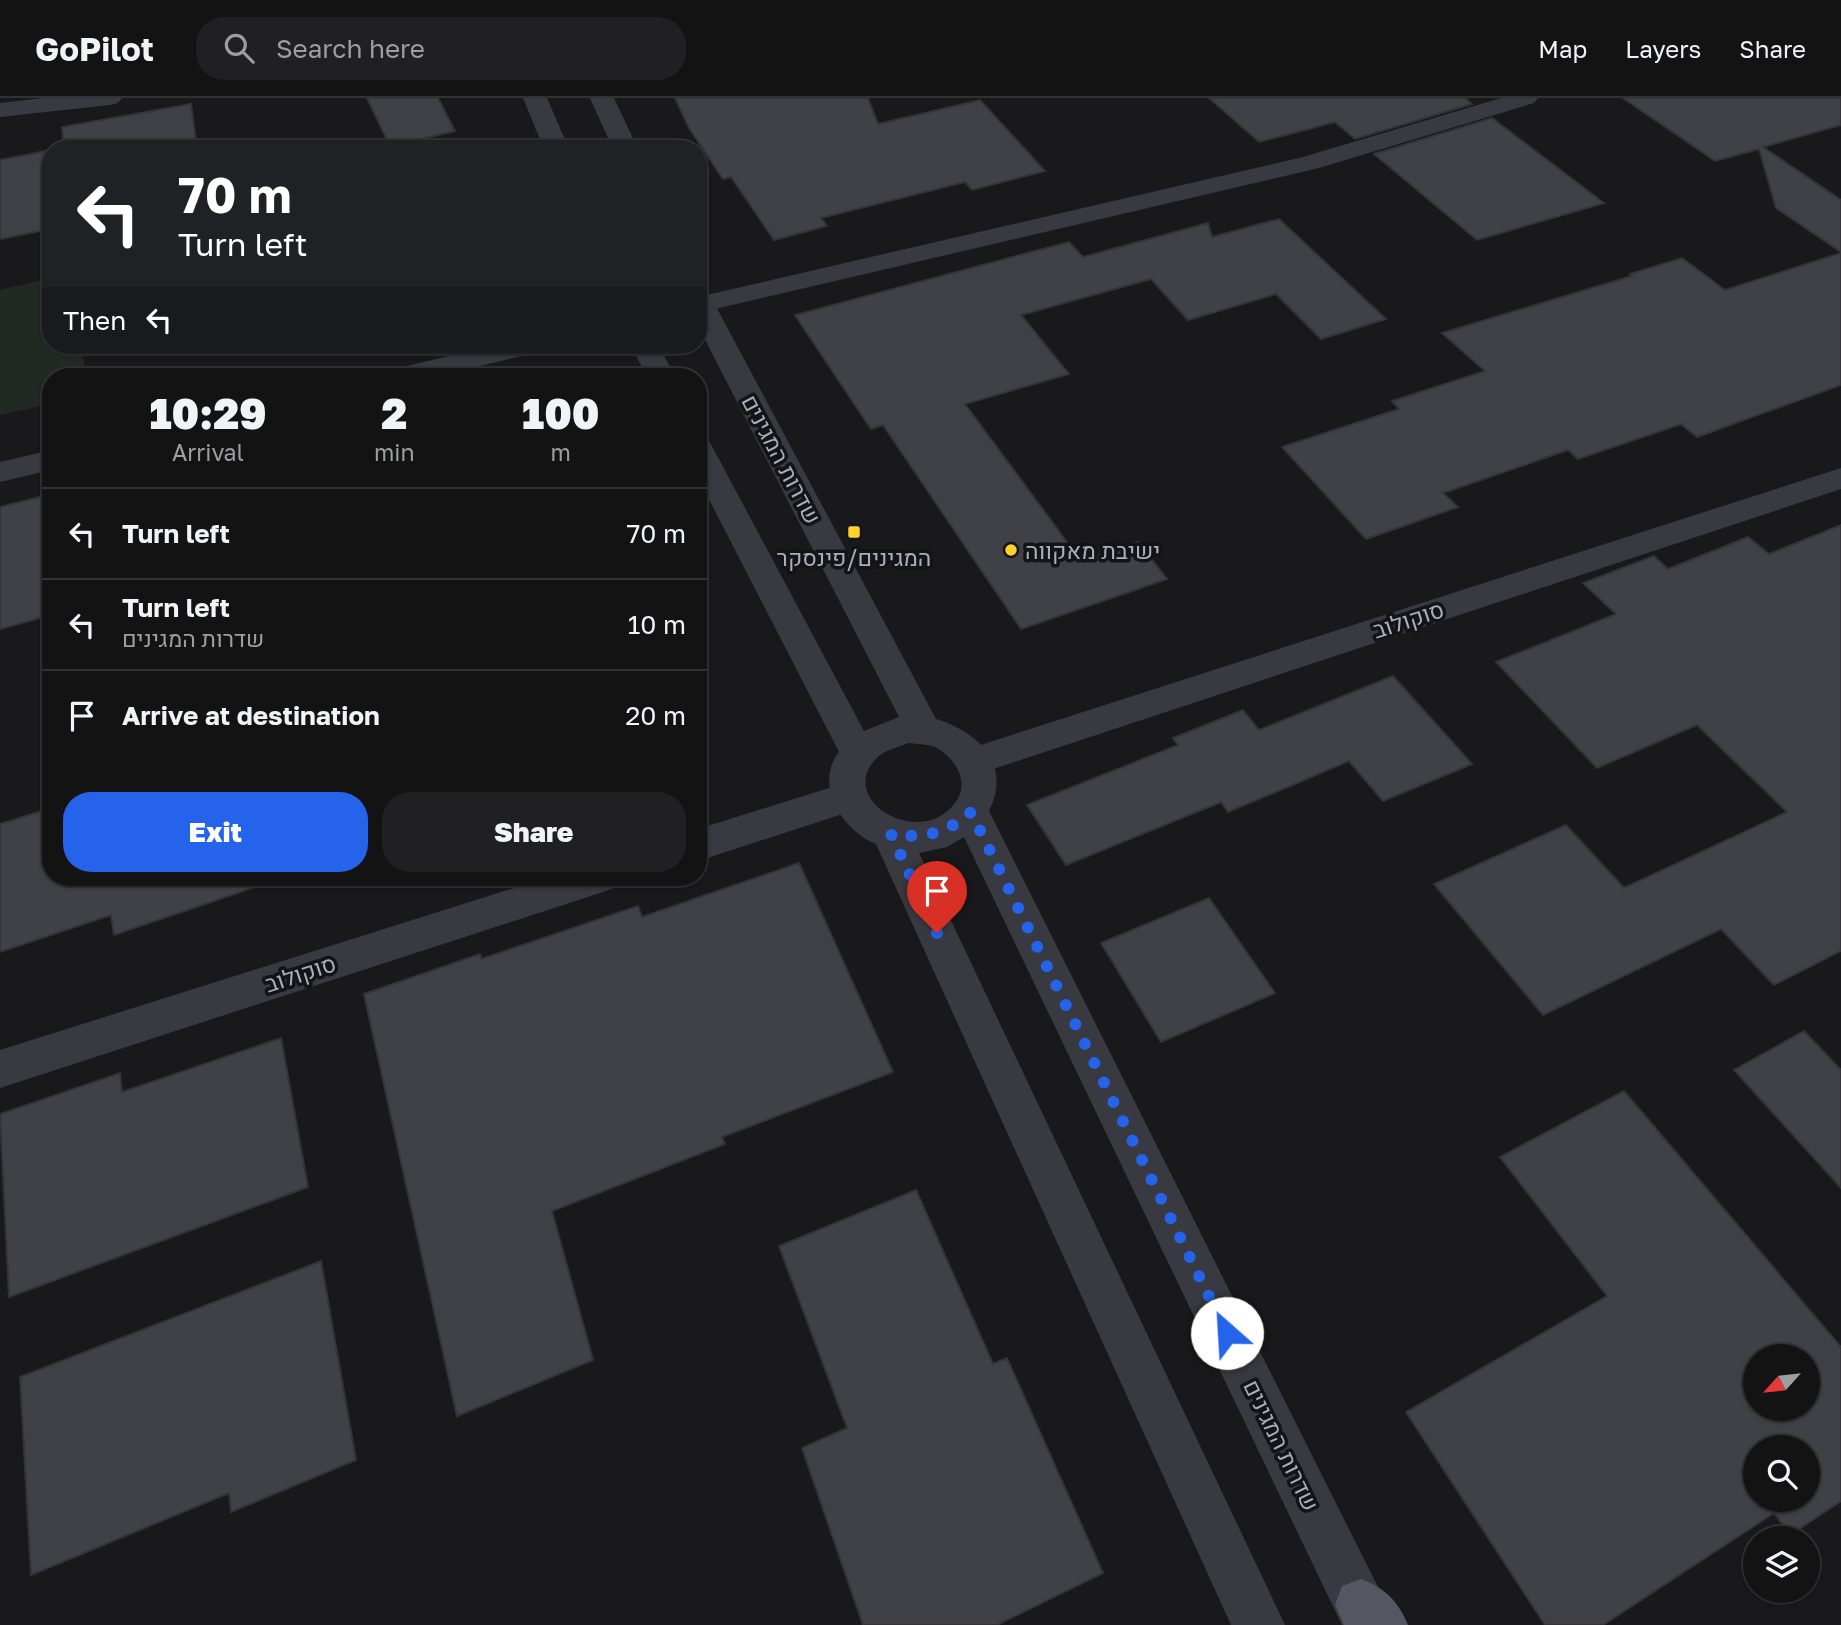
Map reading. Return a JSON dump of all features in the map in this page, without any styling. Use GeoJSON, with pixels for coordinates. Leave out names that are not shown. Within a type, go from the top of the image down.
{"type":"FeatureCollection","features":[{"type":"Feature","properties":{"kind":"street"},"geometry":{"type":"LineString","coordinates":[[0,110],[110,98]]}},
{"type":"Feature","properties":{"kind":"street"},"geometry":{"type":"LineString","coordinates":[[535,98],[553,140]]}},
{"type":"Feature","properties":{"kind":"street"},"geometry":{"type":"LineString","coordinates":[[602,98],[622,140]]}},
{"type":"Feature","properties":{"kind":"street"},"geometry":{"type":"LineString","coordinates":[[707,301],[1310,163],[1526,98]]}},
{"type":"Feature","properties":{"kind":"street","name":"שדרות המגינים"},"geometry":{"type":"LineString","coordinates":[[707,318],[924,730]]}},
{"type":"Feature","properties":{"kind":"street"},"geometry":{"type":"LineString","coordinates":[[434,368],[494,354]]}},
{"type":"Feature","properties":{"kind":"street"},"geometry":{"type":"LineString","coordinates":[[0,472],[42,462]]}},
{"type":"Feature","properties":{"kind":"street"},"geometry":{"type":"LineString","coordinates":[[707,465],[858,753]]}},
{"type":"Feature","properties":{"kind":"street","name":"סוקולוב"},"geometry":{"type":"LineString","coordinates":[[975,761],[1841,478]]}},
{"type":"Feature","properties":{"kind":"street"},"geometry":{"type":"LineString","coordinates":[[905,729],[924,730],[945,736],[962,746],[975,761],[981,778],[979,796],[971,812],[956,826],[936,835],[913,838],[891,834],[871,826],[857,813],[848,797],[846,782],[849,767],[858,753],[871,741],[905,729]]}},
{"type":"Feature","properties":{"kind":"street"},"geometry":{"type":"LineString","coordinates":[[707,842],[848,797]]}},
{"type":"Feature","properties":{"kind":"street","name":"שדרות המגינים"},"geometry":{"type":"LineString","coordinates":[[971,812],[1371,1618]]}},
{"type":"Feature","properties":{"kind":"street"},"geometry":{"type":"LineString","coordinates":[[891,834],[1258,1625]]}},
{"type":"Feature","properties":{"kind":"street","name":"סוקולוב"},"geometry":{"type":"LineString","coordinates":[[0,1069],[572,886]]}},
{"type":"Feature","properties":{"kind":"shaded area"},"geometry":{"type":"Polygon","coordinates":[[[42,280],[42,354],[83,354],[84,368],[42,368],[42,406],[0,415],[0,290],[42,280]]]}},
{"type":"Feature","properties":{"kind":"building"},"geometry":{"type":"Polygon","coordinates":[[[367,98],[438,98],[455,131],[416,140],[387,140],[367,98]]]}},
{"type":"Feature","properties":{"kind":"building"},"geometry":{"type":"Polygon","coordinates":[[[675,98],[868,98],[878,124],[980,100],[1045,171],[972,190],[965,182],[821,218],[827,226],[774,240],[731,177],[723,179],[707,155],[707,140],[697,140],[675,98]]]}},
{"type":"Feature","properties":{"kind":"building"},"geometry":{"type":"Polygon","coordinates":[[[1209,98],[1465,98],[1472,104],[1355,139],[1335,122],[1259,142],[1209,98]]]}},
{"type":"Feature","properties":{"kind":"building"},"geometry":{"type":"Polygon","coordinates":[[[1623,98],[1841,98],[1841,125],[1763,147],[1841,200],[1841,252],[1776,208],[1759,149],[1715,161],[1623,98]]]}},
{"type":"Feature","properties":{"kind":"building"},"geometry":{"type":"Polygon","coordinates":[[[191,104],[196,140],[63,140],[62,127],[191,104]]]}},
{"type":"Feature","properties":{"kind":"building"},"geometry":{"type":"Polygon","coordinates":[[[1492,118],[1604,203],[1477,240],[1374,154],[1492,118]]]}},
{"type":"Feature","properties":{"kind":"building"},"geometry":{"type":"Polygon","coordinates":[[[42,152],[42,231],[0,239],[0,160],[42,152]]]}},
{"type":"Feature","properties":{"kind":"building"},"geometry":{"type":"Polygon","coordinates":[[[1279,219],[1386,319],[1321,339],[1276,294],[1188,320],[1151,279],[1021,315],[1069,374],[965,404],[1081,561],[1138,542],[1167,579],[1021,629],[883,425],[871,429],[795,315],[1069,242],[1083,257],[1208,223],[1212,237],[1279,219]]]}},
{"type":"Feature","properties":{"kind":"building"},"geometry":{"type":"Polygon","coordinates":[[[1841,253],[1841,385],[1697,437],[1681,424],[1578,459],[1568,450],[1443,493],[1458,507],[1366,539],[1282,447],[1399,409],[1392,401],[1485,371],[1442,333],[1632,276],[1630,274],[1682,258],[1725,290],[1841,253]]]}},
{"type":"Feature","properties":{"kind":"building"},"geometry":{"type":"Polygon","coordinates":[[[42,496],[42,617],[0,629],[0,507],[42,496]]]}},
{"type":"Feature","properties":{"kind":"building"},"geometry":{"type":"Polygon","coordinates":[[[1841,525],[1841,951],[1774,985],[1721,929],[1543,1015],[1434,884],[1566,825],[1624,888],[1787,812],[1697,725],[1597,768],[1496,662],[1616,614],[1583,583],[1654,556],[1668,569],[1748,537],[1769,554],[1841,525]]]}},
{"type":"Feature","properties":{"kind":"building"},"geometry":{"type":"Polygon","coordinates":[[[1393,676],[1472,764],[1383,801],[1349,761],[1228,812],[1221,802],[1066,865],[1027,805],[1178,745],[1173,738],[1243,710],[1259,730],[1393,676]]]}},
{"type":"Feature","properties":{"kind":"building"},"geometry":{"type":"Polygon","coordinates":[[[42,811],[42,886],[258,886],[114,935],[111,915],[0,952],[0,824],[42,811]]]}},
{"type":"Feature","properties":{"kind":"building"},"geometry":{"type":"Polygon","coordinates":[[[799,863],[893,1072],[722,1137],[725,1144],[552,1211],[593,1360],[457,1416],[364,994],[480,954],[481,959],[638,906],[642,917],[799,863]]]}},
{"type":"Feature","properties":{"kind":"building"},"geometry":{"type":"Polygon","coordinates":[[[1209,898],[1275,993],[1161,1042],[1101,943],[1209,898]]]}},
{"type":"Feature","properties":{"kind":"building"},"geometry":{"type":"Polygon","coordinates":[[[1804,1031],[1841,1070],[1841,1188],[1734,1070],[1804,1031]]]}},
{"type":"Feature","properties":{"kind":"building"},"geometry":{"type":"Polygon","coordinates":[[[281,1038],[308,1187],[9,1297],[0,1114],[120,1073],[122,1092],[281,1038]]]}},
{"type":"Feature","properties":{"kind":"building"},"geometry":{"type":"Polygon","coordinates":[[[1624,1091],[1841,1347],[1841,1501],[1804,1526],[1783,1526],[1774,1513],[1754,1526],[1743,1526],[1743,1533],[1603,1625],[1545,1625],[1406,1412],[1607,1296],[1500,1157],[1624,1091]]]}},
{"type":"Feature","properties":{"kind":"building"},"geometry":{"type":"Polygon","coordinates":[[[916,1190],[993,1364],[1007,1358],[1103,1573],[997,1625],[863,1625],[802,1448],[847,1428],[779,1246],[916,1190]]]}},
{"type":"Feature","properties":{"kind":"building"},"geometry":{"type":"Polygon","coordinates":[[[321,1261],[356,1460],[231,1512],[229,1493],[31,1575],[20,1377],[321,1261]]]}},
{"type":"Feature","properties":{"kind":"place","name":"המגינים/פינסקר"},"geometry":{"type":"Point","coordinates":[854,532]}},
{"type":"Feature","properties":{"kind":"place","name":"ישיבת מאקווה"},"geometry":{"type":"Point","coordinates":[1011,550]}},
{"type":"Feature","properties":{"kind":"route"},"geometry":{"type":"LineString","coordinates":[[937,933],[891,834],[913,838],[936,835],[956,826],[971,812],[1227,1333]]}}]}
